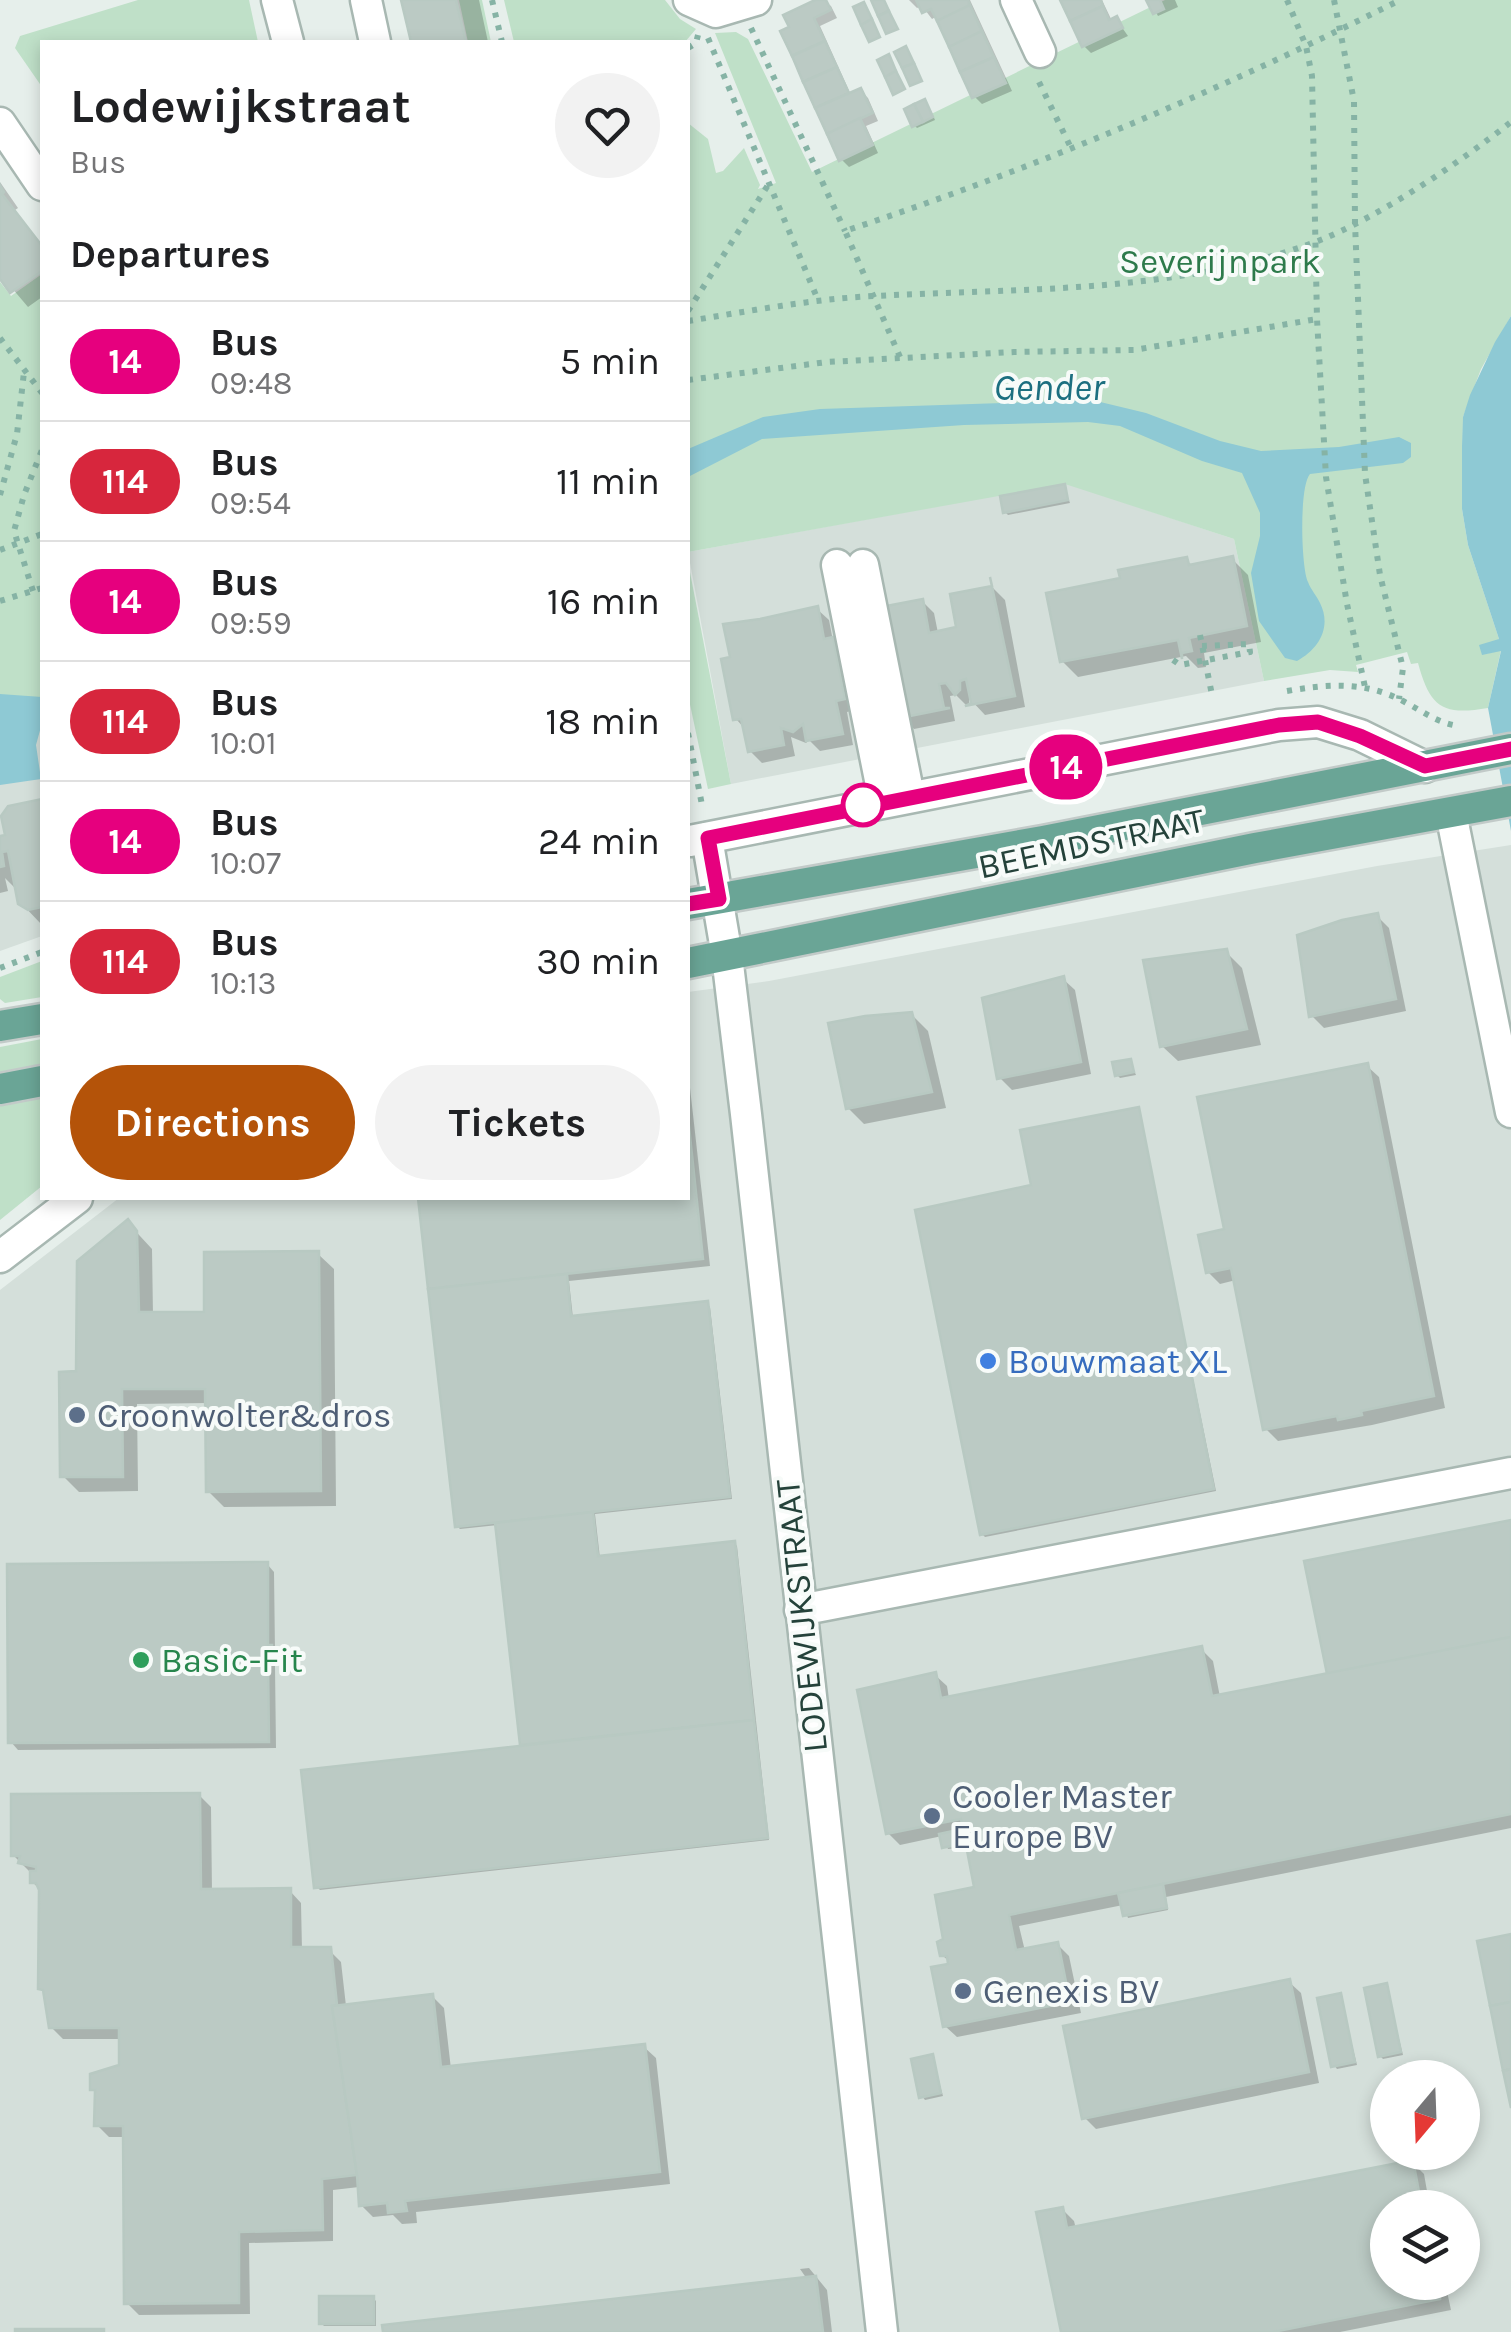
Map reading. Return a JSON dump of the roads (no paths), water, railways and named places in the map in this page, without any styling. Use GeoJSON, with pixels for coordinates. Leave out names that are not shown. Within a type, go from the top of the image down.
{"type":"FeatureCollection","features":[{"type":"Feature","properties":{"kind":"main road","name":"BEEMDSTRAAT"},"geometry":{"type":"LineString","coordinates":[[690,904],[1042,841],[1498,751]]}},
{"type":"Feature","properties":{"kind":"main road","name":"BEEMDSTRAAT"},"geometry":{"type":"LineString","coordinates":[[690,963],[1255,848],[1504,803]]}},
{"type":"Feature","properties":{"kind":"main road"},"geometry":{"type":"LineString","coordinates":[[0,1026],[40,1018]]}},
{"type":"Feature","properties":{"kind":"main road"},"geometry":{"type":"LineString","coordinates":[[0,1089],[40,1081]]}},
{"type":"Feature","properties":{"kind":"street"},"geometry":{"type":"LineString","coordinates":[[277,0],[287,40]]}},
{"type":"Feature","properties":{"kind":"street"},"geometry":{"type":"LineString","coordinates":[[366,0],[376,40]]}},
{"type":"Feature","properties":{"kind":"street"},"geometry":{"type":"LineString","coordinates":[[1016,0],[1040,52]]}},
{"type":"Feature","properties":{"kind":"street"},"geometry":{"type":"LineString","coordinates":[[704,7],[742,7],[753,13]]}},
{"type":"Feature","properties":{"kind":"street"},"geometry":{"type":"LineString","coordinates":[[0,123],[40,182]]}},
{"type":"Feature","properties":{"kind":"street"},"geometry":{"type":"LineString","coordinates":[[850,565],[897,798]]}},
{"type":"Feature","properties":{"kind":"street"},"geometry":{"type":"LineString","coordinates":[[719,899],[698,839],[1279,725],[1318,722],[1360,736],[1425,766]]}},
{"type":"Feature","properties":{"kind":"street"},"geometry":{"type":"LineString","coordinates":[[1451,813],[1511,1112]]}},
{"type":"Feature","properties":{"kind":"street","name":"LODEWIJKSTRAAT"},"geometry":{"type":"LineString","coordinates":[[719,899],[882,2332]]}},
{"type":"Feature","properties":{"kind":"street"},"geometry":{"type":"LineString","coordinates":[[0,1257],[74,1200]]}},
{"type":"Feature","properties":{"kind":"street"},"geometry":{"type":"LineString","coordinates":[[800,1610],[1511,1473]]}},
{"type":"Feature","properties":{"kind":"water"},"geometry":{"type":"Polygon","coordinates":[[[1511,316],[1511,831],[1488,708],[1501,651],[1482,655],[1479,645],[1499,639],[1468,545],[1462,509],[1462,446],[1463,417],[1470,395],[1511,316]]]}},
{"type":"Feature","properties":{"kind":"water"},"geometry":{"type":"Polygon","coordinates":[[[1092,400],[1146,413],[1220,441],[1261,451],[1339,447],[1399,437],[1411,443],[1411,457],[1403,463],[1310,474],[1306,481],[1304,560],[1308,582],[1325,620],[1317,644],[1297,661],[1285,658],[1259,621],[1251,573],[1260,536],[1260,513],[1242,473],[1202,461],[1120,426],[1088,422],[964,425],[762,439],[690,476],[690,448],[763,417],[820,409],[1092,400]]]}},
{"type":"Feature","properties":{"kind":"water"},"geometry":{"type":"Polygon","coordinates":[[[0,694],[40,697],[36,745],[40,779],[0,785],[0,694]]]}},
{"type":"Feature","properties":{"kind":"place","name":"Bouwmaat XL"},"geometry":{"type":"Point","coordinates":[988,1361]}},
{"type":"Feature","properties":{"kind":"place","name":"Croonwolter&dros"},"geometry":{"type":"Point","coordinates":[77,1415]}},
{"type":"Feature","properties":{"kind":"place","name":"Basic-Fit"},"geometry":{"type":"Point","coordinates":[141,1660]}},
{"type":"Feature","properties":{"kind":"place","name":"Cooler Master Europe BV"},"geometry":{"type":"Point","coordinates":[932,1816]}},
{"type":"Feature","properties":{"kind":"place","name":"Genexis BV"},"geometry":{"type":"Point","coordinates":[963,1991]}},
{"type":"Feature","properties":{"kind":"park label","name":"Severijnpark"},"geometry":{"type":"Point","coordinates":[1220,261]}},
{"type":"Feature","properties":{"kind":"water label","name":"Gender"},"geometry":{"type":"Point","coordinates":[1049,387]}}]}
